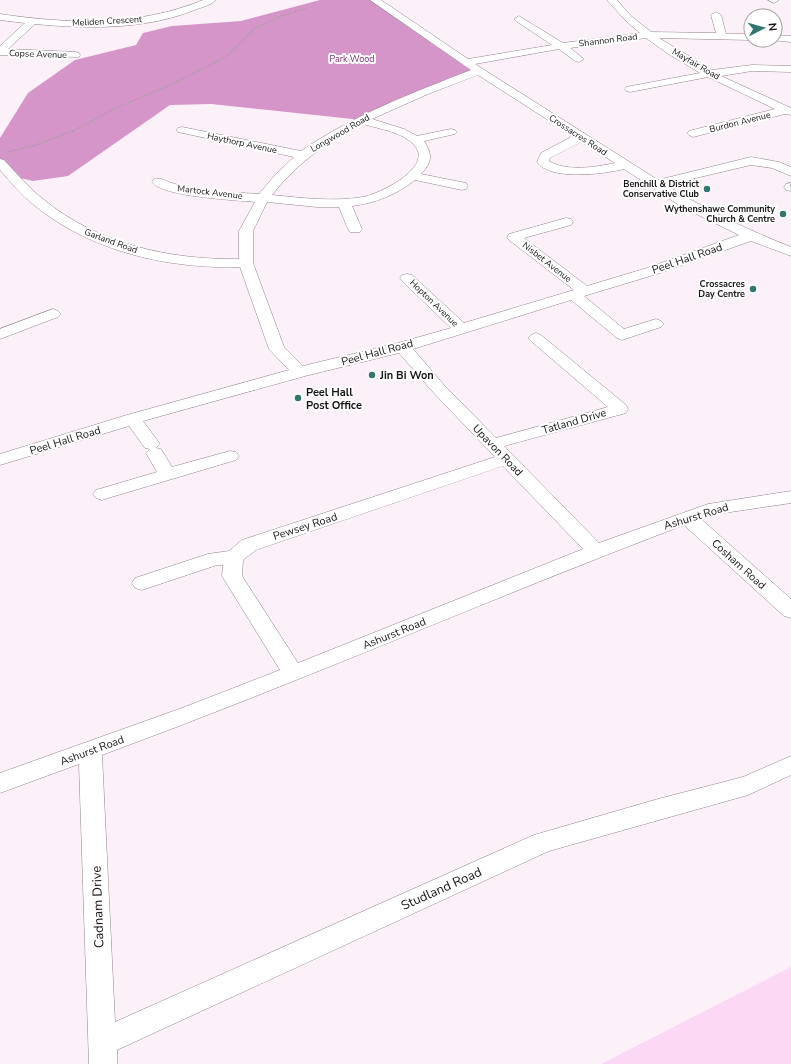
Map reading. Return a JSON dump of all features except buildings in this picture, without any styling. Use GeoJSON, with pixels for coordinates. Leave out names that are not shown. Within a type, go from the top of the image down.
{"type":"FeatureCollection","features":[{"type":"Feature","properties":{"kind":"street","name":"Meliden Crescent"},"geometry":{"type":"LineString","coordinates":[[0,17],[32,22],[95,24],[136,21],[196,7],[211,0]]}},
{"type":"Feature","properties":{"kind":"street","name":"Crossacres Road"},"geometry":{"type":"LineString","coordinates":[[375,0],[479,71],[693,208],[751,236],[791,252]]}},
{"type":"Feature","properties":{"kind":"street","name":"Mayfair Road"},"geometry":{"type":"LineString","coordinates":[[612,0],[648,35],[709,74],[789,111]]}},
{"type":"Feature","properties":{"kind":"street"},"geometry":{"type":"LineString","coordinates":[[716,15],[721,35]]}},
{"type":"Feature","properties":{"kind":"street"},"geometry":{"type":"LineString","coordinates":[[519,19],[579,59]]}},
{"type":"Feature","properties":{"kind":"street"},"geometry":{"type":"LineString","coordinates":[[0,52],[32,22]]}},
{"type":"Feature","properties":{"kind":"street","name":"Shannon Road"},"geometry":{"type":"LineString","coordinates":[[466,62],[561,46],[648,35],[743,36]]}},
{"type":"Feature","properties":{"kind":"street","name":"Copse Avenue"},"geometry":{"type":"LineString","coordinates":[[0,52],[75,55]]}},
{"type":"Feature","properties":{"kind":"street"},"geometry":{"type":"LineString","coordinates":[[630,89],[709,74],[752,68],[791,69]]}},
{"type":"Feature","properties":{"kind":"street","name":"Longwood Road"},"geometry":{"type":"LineString","coordinates":[[300,372],[277,349],[246,264],[246,231],[263,198],[280,177],[303,155],[331,136],[362,120],[424,92],[479,71]]}},
{"type":"Feature","properties":{"kind":"street","name":"Burdon Avenue"},"geometry":{"type":"LineString","coordinates":[[693,133],[789,111]]}},
{"type":"Feature","properties":{"kind":"street"},"geometry":{"type":"LineString","coordinates":[[362,120],[409,136],[415,140],[451,132]]}},
{"type":"Feature","properties":{"kind":"street","name":"Haythorp Avenue"},"geometry":{"type":"LineString","coordinates":[[182,130],[303,155]]}},
{"type":"Feature","properties":{"kind":"street"},"geometry":{"type":"LineString","coordinates":[[581,137],[545,156],[543,162],[552,167],[564,169],[613,169],[624,165]]}},
{"type":"Feature","properties":{"kind":"street","name":"Martock Avenue"},"geometry":{"type":"LineString","coordinates":[[158,182],[169,187],[190,190],[326,204],[344,203],[381,196],[400,187],[413,176],[423,166],[425,156],[421,145],[415,140]]}},
{"type":"Feature","properties":{"kind":"street","name":"Garland Road"},"geometry":{"type":"LineString","coordinates":[[3,158],[23,188],[44,207],[79,229],[134,250],[168,258],[202,262],[246,264]]}},
{"type":"Feature","properties":{"kind":"street"},"geometry":{"type":"LineString","coordinates":[[656,184],[751,161],[775,164],[791,172]]}},
{"type":"Feature","properties":{"kind":"street"},"geometry":{"type":"LineString","coordinates":[[413,176],[462,186]]}},
{"type":"Feature","properties":{"kind":"street"},"geometry":{"type":"LineString","coordinates":[[344,203],[355,230]]}},
{"type":"Feature","properties":{"kind":"street","name":"Nisbet Avenue"},"geometry":{"type":"LineString","coordinates":[[566,222],[514,237],[580,294]]}},
{"type":"Feature","properties":{"kind":"street","name":"Peel Hall Road"},"geometry":{"type":"LineString","coordinates":[[0,460],[133,419],[300,372],[403,347],[460,328],[580,294],[652,271],[751,236]]}},
{"type":"Feature","properties":{"kind":"street","name":"Hopton Avenue"},"geometry":{"type":"LineString","coordinates":[[407,278],[460,328]]}},
{"type":"Feature","properties":{"kind":"street"},"geometry":{"type":"LineString","coordinates":[[580,294],[622,335],[656,324]]}},
{"type":"Feature","properties":{"kind":"street"},"geometry":{"type":"LineString","coordinates":[[0,334],[53,314]]}},
{"type":"Feature","properties":{"kind":"street","name":"Tatland Drive"},"geometry":{"type":"LineString","coordinates":[[492,444],[620,409],[536,338]]}},
{"type":"Feature","properties":{"kind":"street","name":"Upavon Road"},"geometry":{"type":"LineString","coordinates":[[403,347],[438,388],[506,460],[596,551]]}},
{"type":"Feature","properties":{"kind":"street"},"geometry":{"type":"LineString","coordinates":[[133,419],[153,448],[167,474]]}},
{"type":"Feature","properties":{"kind":"street"},"geometry":{"type":"LineString","coordinates":[[102,494],[230,456]]}},
{"type":"Feature","properties":{"kind":"street","name":"Pewsey Road"},"geometry":{"type":"LineString","coordinates":[[234,557],[249,545],[506,460]]}},
{"type":"Feature","properties":{"kind":"street","name":"Ashurst Road"},"geometry":{"type":"LineString","coordinates":[[0,783],[190,714],[596,551],[687,517],[715,508],[758,501],[791,498]]}},
{"type":"Feature","properties":{"kind":"street","name":"Cosham Road"},"geometry":{"type":"LineString","coordinates":[[687,517],[791,611]]}},
{"type":"Feature","properties":{"kind":"street"},"geometry":{"type":"LineString","coordinates":[[142,583],[215,559],[234,557],[232,576],[293,673]]}},
{"type":"Feature","properties":{"kind":"street","name":"Cadnam Drive"},"geometry":{"type":"LineString","coordinates":[[90,750],[103,1053]]}},
{"type":"Feature","properties":{"kind":"street","name":"Studland Road"},"geometry":{"type":"LineString","coordinates":[[103,1053],[544,842],[748,785],[791,765]]}},
{"type":"Feature","properties":{"kind":"path"},"geometry":{"type":"LineString","coordinates":[[3,158],[75,130],[110,111],[174,83],[227,56],[254,29],[278,17],[307,8],[305,6]]}},
{"type":"Feature","properties":{"kind":"shaded area"},"geometry":{"type":"Polygon","coordinates":[[[791,967],[791,1064],[601,1064],[791,967]]]}},
{"type":"Feature","properties":{"kind":"green space","name":"Park Wood"},"geometry":{"type":"Polygon","coordinates":[[[320,0],[372,0],[479,71],[362,120],[211,104],[170,105],[68,176],[33,181],[20,178],[0,159],[0,138],[28,93],[75,60],[136,45],[143,33],[172,26],[241,21],[320,0]]]}},
{"type":"Feature","properties":{"kind":"place","name":"Benchill & District Conservative Club"},"geometry":{"type":"Point","coordinates":[707,189]}},
{"type":"Feature","properties":{"kind":"place","name":"Wythenshawe Community Church & Centre"},"geometry":{"type":"Point","coordinates":[783,214]}},
{"type":"Feature","properties":{"kind":"place","name":"Crossacres Day Centre"},"geometry":{"type":"Point","coordinates":[753,289]}},
{"type":"Feature","properties":{"kind":"place","name":"Jin Bi Won"},"geometry":{"type":"Point","coordinates":[372,375]}},
{"type":"Feature","properties":{"kind":"place","name":"Peel Hall Post Office"},"geometry":{"type":"Point","coordinates":[298,398]}}]}
